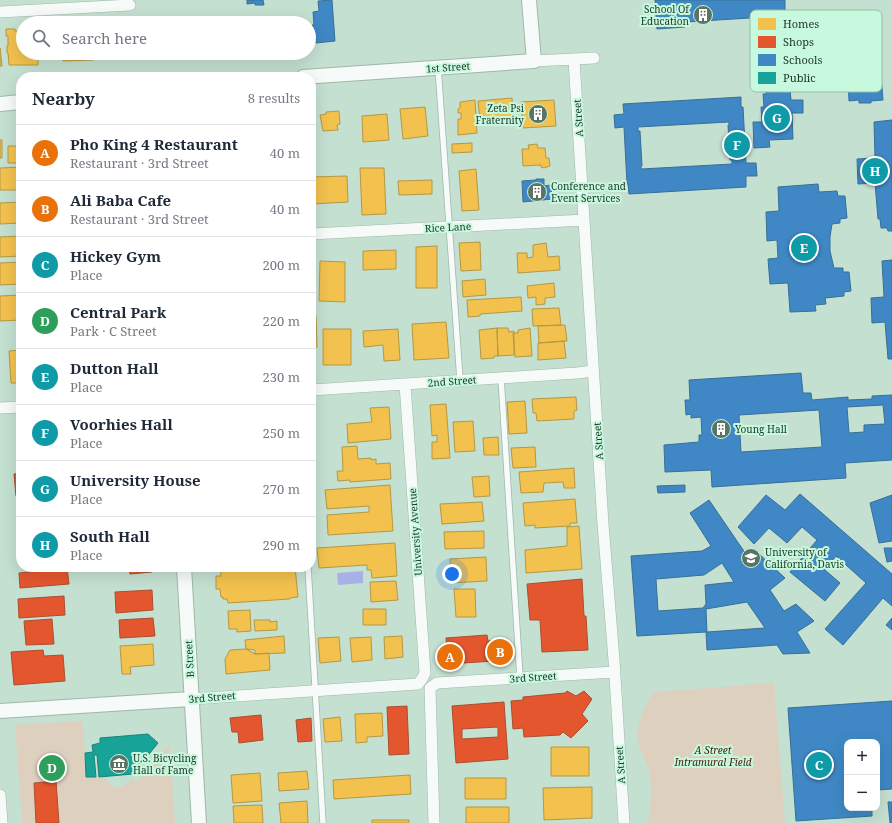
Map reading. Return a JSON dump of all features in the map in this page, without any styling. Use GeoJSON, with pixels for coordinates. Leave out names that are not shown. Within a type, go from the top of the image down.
{"type":"FeatureCollection","features":[{"type":"Feature","properties":{"kind":"street"},"geometry":{"type":"LineString","coordinates":[[529,0],[534,61]]}},
{"type":"Feature","properties":{"kind":"street"},"geometry":{"type":"LineString","coordinates":[[0,12],[46,5],[130,5]]}},
{"type":"Feature","properties":{"kind":"street","name":"1st Street"},"geometry":{"type":"LineString","coordinates":[[316,76],[594,58]]}},
{"type":"Feature","properties":{"kind":"street","name":"A Street"},"geometry":{"type":"LineString","coordinates":[[574,60],[593,371],[624,823]]}},
{"type":"Feature","properties":{"kind":"street"},"geometry":{"type":"LineString","coordinates":[[0,104],[16,102]]}},
{"type":"Feature","properties":{"kind":"street","name":"Rice Lane"},"geometry":{"type":"LineString","coordinates":[[316,234],[584,220]]}},
{"type":"Feature","properties":{"kind":"street","name":"2nd Street"},"geometry":{"type":"LineString","coordinates":[[316,390],[593,371]]}},
{"type":"Feature","properties":{"kind":"street","name":"University Avenue"},"geometry":{"type":"LineString","coordinates":[[405,384],[424,673],[422,679]]}},
{"type":"Feature","properties":{"kind":"street"},"geometry":{"type":"LineString","coordinates":[[0,408],[16,407]]}},
{"type":"Feature","properties":{"kind":"street","name":"B Street"},"geometry":{"type":"LineString","coordinates":[[184,572],[199,823]]}},
{"type":"Feature","properties":{"kind":"street","name":"3rd Street"},"geometry":{"type":"LineString","coordinates":[[434,823],[430,688],[437,683],[614,672]]}},
{"type":"Feature","properties":{"kind":"street","name":"3rd Street"},"geometry":{"type":"LineString","coordinates":[[0,711],[418,684],[422,679]]}},
{"type":"Feature","properties":{"kind":"street"},"geometry":{"type":"LineString","coordinates":[[0,795],[2,823]]}},
{"type":"Feature","properties":{"kind":"lane"},"geometry":{"type":"LineString","coordinates":[[438,67],[460,380]]}},
{"type":"Feature","properties":{"kind":"lane"},"geometry":{"type":"LineString","coordinates":[[501,377],[520,677]]}},
{"type":"Feature","properties":{"kind":"lane"},"geometry":{"type":"LineString","coordinates":[[308,572],[323,823]]}},
{"type":"Feature","properties":{"kind":"green space","name":"A Street Intramural Field"},"geometry":{"type":"Polygon","coordinates":[[[774,683],[785,823],[648,823],[651,802],[651,782],[648,768],[638,744],[637,731],[640,719],[653,692],[774,683]]]}},
{"type":"Feature","properties":{"kind":"green space"},"geometry":{"type":"Polygon","coordinates":[[[83,721],[86,777],[105,777],[107,782],[113,787],[121,787],[132,779],[137,782],[170,744],[175,823],[22,823],[15,725],[83,721]]]}},
{"type":"Feature","properties":{"kind":"water"},"geometry":{"type":"Polygon","coordinates":[[[363,571],[363,583],[338,585],[337,573],[363,571]]]}},
{"type":"Feature","properties":{"kind":"building: Homes"},"geometry":{"type":"Polygon","coordinates":[[[6,29],[15,29],[16,60],[38,60],[38,65],[9,65],[7,53],[8,36],[6,36],[6,29]]]}},
{"type":"Feature","properties":{"kind":"building: Homes"},"geometry":{"type":"Polygon","coordinates":[[[0,48],[2,66],[0,66],[0,48]]]}},
{"type":"Feature","properties":{"kind":"building: Homes"},"geometry":{"type":"Polygon","coordinates":[[[63,60],[94,60],[63,61],[63,60]]]}},
{"type":"Feature","properties":{"kind":"building: Homes"},"geometry":{"type":"Polygon","coordinates":[[[512,98],[513,117],[480,121],[478,101],[512,98]]]}},
{"type":"Feature","properties":{"kind":"building: Homes"},"geometry":{"type":"Polygon","coordinates":[[[475,100],[477,133],[458,135],[458,119],[461,119],[461,113],[458,113],[460,102],[475,100]]]}},
{"type":"Feature","properties":{"kind":"building: Homes","name":"Zeta Psi Fraternity"},"geometry":{"type":"Polygon","coordinates":[[[554,100],[556,126],[523,128],[521,102],[554,100]]]}},
{"type":"Feature","properties":{"kind":"building: Homes"},"geometry":{"type":"Polygon","coordinates":[[[425,107],[428,136],[403,139],[400,109],[425,107]]]}},
{"type":"Feature","properties":{"kind":"building: Homes"},"geometry":{"type":"Polygon","coordinates":[[[339,111],[340,124],[337,125],[338,130],[323,131],[320,115],[326,114],[326,112],[339,111]]]}},
{"type":"Feature","properties":{"kind":"building: Homes"},"geometry":{"type":"Polygon","coordinates":[[[387,114],[389,140],[363,142],[362,116],[387,114]]]}},
{"type":"Feature","properties":{"kind":"building: Homes"},"geometry":{"type":"Polygon","coordinates":[[[0,140],[2,140],[2,158],[0,158],[0,140]]]}},
{"type":"Feature","properties":{"kind":"building: Homes"},"geometry":{"type":"Polygon","coordinates":[[[472,143],[472,152],[452,153],[452,144],[472,143]]]}},
{"type":"Feature","properties":{"kind":"building: Homes"},"geometry":{"type":"Polygon","coordinates":[[[537,144],[538,148],[545,148],[546,158],[549,158],[550,166],[544,168],[541,167],[541,165],[523,166],[522,149],[529,149],[528,145],[537,144]]]}},
{"type":"Feature","properties":{"kind":"building: Homes"},"geometry":{"type":"Polygon","coordinates":[[[8,146],[16,146],[16,163],[8,163],[8,146]]]}},
{"type":"Feature","properties":{"kind":"building: Homes"},"geometry":{"type":"Polygon","coordinates":[[[16,167],[16,190],[0,190],[0,168],[16,167]]]}},
{"type":"Feature","properties":{"kind":"building: Homes"},"geometry":{"type":"Polygon","coordinates":[[[360,168],[384,168],[386,214],[362,215],[360,168]]]}},
{"type":"Feature","properties":{"kind":"building: Homes"},"geometry":{"type":"Polygon","coordinates":[[[476,169],[479,210],[462,211],[459,171],[476,169]]]}},
{"type":"Feature","properties":{"kind":"building: Homes"},"geometry":{"type":"Polygon","coordinates":[[[347,176],[348,202],[316,204],[316,177],[347,176]]]}},
{"type":"Feature","properties":{"kind":"building: Homes"},"geometry":{"type":"Polygon","coordinates":[[[432,180],[432,194],[399,195],[398,181],[432,180]]]}},
{"type":"Feature","properties":{"kind":"building: Homes"},"geometry":{"type":"Polygon","coordinates":[[[16,202],[16,223],[0,224],[0,203],[16,202]]]}},
{"type":"Feature","properties":{"kind":"building: Homes"},"geometry":{"type":"Polygon","coordinates":[[[16,236],[16,256],[0,257],[0,237],[16,236]]]}},
{"type":"Feature","properties":{"kind":"building: Homes"},"geometry":{"type":"Polygon","coordinates":[[[480,242],[481,270],[461,271],[459,243],[480,242]]]}},
{"type":"Feature","properties":{"kind":"building: Homes"},"geometry":{"type":"Polygon","coordinates":[[[546,243],[548,257],[559,256],[560,270],[518,273],[517,253],[527,253],[527,258],[533,257],[533,245],[546,243]]]}},
{"type":"Feature","properties":{"kind":"building: Homes"},"geometry":{"type":"Polygon","coordinates":[[[437,246],[437,288],[416,288],[416,247],[437,246]]]}},
{"type":"Feature","properties":{"kind":"building: Homes"},"geometry":{"type":"Polygon","coordinates":[[[396,250],[396,269],[363,270],[363,251],[396,250]]]}},
{"type":"Feature","properties":{"kind":"building: Homes"},"geometry":{"type":"Polygon","coordinates":[[[320,261],[345,262],[345,302],[319,301],[320,261]]]}},
{"type":"Feature","properties":{"kind":"building: Homes"},"geometry":{"type":"Polygon","coordinates":[[[16,262],[16,284],[0,285],[0,263],[16,262]]]}},
{"type":"Feature","properties":{"kind":"building: Homes"},"geometry":{"type":"Polygon","coordinates":[[[485,279],[486,295],[463,297],[462,281],[485,279]]]}},
{"type":"Feature","properties":{"kind":"building: Homes"},"geometry":{"type":"Polygon","coordinates":[[[554,283],[555,297],[545,298],[545,304],[536,305],[536,297],[528,298],[527,286],[554,283]]]}},
{"type":"Feature","properties":{"kind":"building: Homes"},"geometry":{"type":"Polygon","coordinates":[[[16,295],[16,320],[0,321],[0,296],[16,295]]]}},
{"type":"Feature","properties":{"kind":"building: Homes"},"geometry":{"type":"Polygon","coordinates":[[[521,297],[522,311],[480,314],[480,316],[468,317],[467,300],[521,297]]]}},
{"type":"Feature","properties":{"kind":"building: Homes"},"geometry":{"type":"Polygon","coordinates":[[[559,308],[561,325],[533,326],[532,309],[559,308]]]}},
{"type":"Feature","properties":{"kind":"building: Homes"},"geometry":{"type":"Polygon","coordinates":[[[316,316],[317,347],[316,347],[316,316]]]}},
{"type":"Feature","properties":{"kind":"building: Homes"},"geometry":{"type":"Polygon","coordinates":[[[446,322],[449,358],[414,360],[412,324],[446,322]]]}},
{"type":"Feature","properties":{"kind":"building: Homes"},"geometry":{"type":"Polygon","coordinates":[[[565,325],[567,341],[539,343],[538,326],[565,325]]]}},
{"type":"Feature","properties":{"kind":"building: Homes"},"geometry":{"type":"Polygon","coordinates":[[[497,328],[508,328],[509,332],[514,331],[514,355],[498,356],[497,328]]]}},
{"type":"Feature","properties":{"kind":"building: Homes"},"geometry":{"type":"Polygon","coordinates":[[[497,328],[498,356],[494,356],[494,358],[481,359],[479,330],[497,328]]]}},
{"type":"Feature","properties":{"kind":"building: Homes"},"geometry":{"type":"Polygon","coordinates":[[[530,328],[532,356],[515,357],[513,333],[518,333],[518,330],[530,328]]]}},
{"type":"Feature","properties":{"kind":"building: Homes"},"geometry":{"type":"Polygon","coordinates":[[[323,329],[351,329],[351,365],[323,365],[323,329]]]}},
{"type":"Feature","properties":{"kind":"building: Homes"},"geometry":{"type":"Polygon","coordinates":[[[398,329],[400,360],[384,361],[383,345],[364,347],[363,331],[398,329]]]}},
{"type":"Feature","properties":{"kind":"building: Homes"},"geometry":{"type":"Polygon","coordinates":[[[564,341],[566,358],[538,360],[538,343],[564,341]]]}},
{"type":"Feature","properties":{"kind":"building: Homes"},"geometry":{"type":"Polygon","coordinates":[[[16,350],[16,383],[11,383],[9,351],[16,350]]]}},
{"type":"Feature","properties":{"kind":"building: Homes"},"geometry":{"type":"Polygon","coordinates":[[[576,397],[577,410],[574,411],[574,419],[537,421],[536,413],[533,413],[532,399],[576,397]]]}},
{"type":"Feature","properties":{"kind":"building: Homes"},"geometry":{"type":"Polygon","coordinates":[[[525,401],[527,433],[509,434],[507,402],[525,401]]]}},
{"type":"Feature","properties":{"kind":"building: Homes"},"geometry":{"type":"Polygon","coordinates":[[[446,404],[450,458],[432,459],[432,442],[437,442],[437,435],[432,436],[430,405],[446,404]]]}},
{"type":"Feature","properties":{"kind":"building: Homes"},"geometry":{"type":"Polygon","coordinates":[[[389,407],[391,439],[348,443],[347,424],[372,422],[370,408],[389,407]]]}},
{"type":"Feature","properties":{"kind":"building: Homes"},"geometry":{"type":"Polygon","coordinates":[[[473,421],[475,451],[455,452],[453,422],[473,421]]]}},
{"type":"Feature","properties":{"kind":"building: Homes"},"geometry":{"type":"Polygon","coordinates":[[[498,437],[499,455],[484,455],[483,438],[498,437]]]}},
{"type":"Feature","properties":{"kind":"building: Homes"},"geometry":{"type":"Polygon","coordinates":[[[357,446],[358,459],[376,459],[376,464],[390,463],[391,479],[350,482],[350,480],[338,481],[337,471],[343,471],[342,447],[357,446]]]}},
{"type":"Feature","properties":{"kind":"building: Homes"},"geometry":{"type":"Polygon","coordinates":[[[535,447],[536,467],[513,468],[511,448],[535,447]]]}},
{"type":"Feature","properties":{"kind":"building: Homes"},"geometry":{"type":"Polygon","coordinates":[[[574,468],[575,488],[564,488],[563,482],[544,483],[543,492],[521,493],[519,472],[574,468]]]}},
{"type":"Feature","properties":{"kind":"building: Homes"},"geometry":{"type":"Polygon","coordinates":[[[489,476],[490,496],[474,497],[472,477],[489,476]]]}},
{"type":"Feature","properties":{"kind":"building: Homes"},"geometry":{"type":"Polygon","coordinates":[[[390,485],[393,531],[328,535],[327,515],[369,512],[369,506],[327,509],[325,490],[390,485]]]}},
{"type":"Feature","properties":{"kind":"building: Homes"},"geometry":{"type":"Polygon","coordinates":[[[575,499],[577,523],[570,523],[570,526],[535,528],[535,525],[525,526],[523,503],[575,499]]]}},
{"type":"Feature","properties":{"kind":"building: Homes"},"geometry":{"type":"Polygon","coordinates":[[[482,502],[484,521],[442,524],[440,504],[482,502]]]}},
{"type":"Feature","properties":{"kind":"building: Homes"},"geometry":{"type":"Polygon","coordinates":[[[579,526],[582,569],[526,573],[525,550],[567,546],[567,527],[579,526]]]}},
{"type":"Feature","properties":{"kind":"building: Homes"},"geometry":{"type":"Polygon","coordinates":[[[484,531],[484,548],[445,549],[444,532],[484,531]]]}},
{"type":"Feature","properties":{"kind":"building: Homes"},"geometry":{"type":"Polygon","coordinates":[[[395,543],[397,576],[372,578],[371,570],[367,570],[367,565],[319,568],[317,548],[395,543]]]}},
{"type":"Feature","properties":{"kind":"building: Homes"},"geometry":{"type":"Polygon","coordinates":[[[486,557],[487,581],[451,583],[450,559],[486,557]]]}},
{"type":"Feature","properties":{"kind":"building: Homes"},"geometry":{"type":"Polygon","coordinates":[[[221,572],[296,572],[298,597],[290,599],[228,603],[227,599],[223,599],[223,597],[221,597],[220,589],[216,589],[216,576],[221,576],[221,572]]]}},
{"type":"Feature","properties":{"kind":"building: Homes"},"geometry":{"type":"Polygon","coordinates":[[[396,581],[398,600],[371,602],[370,582],[396,581]]]}},
{"type":"Feature","properties":{"kind":"building: Homes"},"geometry":{"type":"Polygon","coordinates":[[[454,589],[475,589],[476,617],[456,617],[454,589]]]}},
{"type":"Feature","properties":{"kind":"building: Homes"},"geometry":{"type":"Polygon","coordinates":[[[363,609],[386,609],[386,625],[363,625],[363,609]]]}},
{"type":"Feature","properties":{"kind":"building: Homes"},"geometry":{"type":"Polygon","coordinates":[[[250,610],[251,631],[237,632],[237,629],[229,629],[228,611],[250,610]]]}},
{"type":"Feature","properties":{"kind":"building: Homes"},"geometry":{"type":"Polygon","coordinates":[[[254,620],[270,620],[270,622],[277,621],[277,630],[255,631],[254,620]]]}},
{"type":"Feature","properties":{"kind":"building: Homes"},"geometry":{"type":"Polygon","coordinates":[[[284,636],[285,653],[255,654],[255,650],[246,649],[245,640],[284,636]]]}},
{"type":"Feature","properties":{"kind":"building: Homes"},"geometry":{"type":"Polygon","coordinates":[[[402,636],[403,657],[385,659],[384,637],[402,636]]]}},
{"type":"Feature","properties":{"kind":"building: Homes"},"geometry":{"type":"Polygon","coordinates":[[[339,637],[341,661],[320,663],[318,638],[339,637]]]}},
{"type":"Feature","properties":{"kind":"building: Homes"},"geometry":{"type":"Polygon","coordinates":[[[371,637],[372,660],[352,662],[350,638],[371,637]]]}},
{"type":"Feature","properties":{"kind":"building: Homes"},"geometry":{"type":"Polygon","coordinates":[[[153,644],[154,665],[130,667],[131,674],[122,674],[120,646],[153,644]]]}},
{"type":"Feature","properties":{"kind":"building: Homes"},"geometry":{"type":"Polygon","coordinates":[[[246,649],[255,654],[269,653],[270,670],[226,674],[225,659],[230,650],[246,649]]]}},
{"type":"Feature","properties":{"kind":"building: Homes"},"geometry":{"type":"Polygon","coordinates":[[[382,713],[383,736],[367,737],[367,742],[356,743],[355,714],[382,713]]]}},
{"type":"Feature","properties":{"kind":"building: Homes"},"geometry":{"type":"Polygon","coordinates":[[[340,717],[342,741],[325,742],[323,719],[340,717]]]}},
{"type":"Feature","properties":{"kind":"building: Homes"},"geometry":{"type":"Polygon","coordinates":[[[551,747],[589,747],[589,776],[551,776],[551,747]]]}},
{"type":"Feature","properties":{"kind":"building: Homes"},"geometry":{"type":"Polygon","coordinates":[[[307,771],[309,789],[279,791],[278,773],[307,771]]]}},
{"type":"Feature","properties":{"kind":"building: Homes"},"geometry":{"type":"Polygon","coordinates":[[[260,773],[262,801],[233,803],[231,775],[260,773]]]}},
{"type":"Feature","properties":{"kind":"building: Homes"},"geometry":{"type":"Polygon","coordinates":[[[410,775],[411,794],[334,799],[333,780],[410,775]]]}},
{"type":"Feature","properties":{"kind":"building: Homes"},"geometry":{"type":"Polygon","coordinates":[[[465,778],[506,778],[506,799],[465,799],[465,778]]]}},
{"type":"Feature","properties":{"kind":"building: Homes"},"geometry":{"type":"Polygon","coordinates":[[[592,787],[592,818],[544,820],[543,788],[592,787]]]}},
{"type":"Feature","properties":{"kind":"building: Homes"},"geometry":{"type":"Polygon","coordinates":[[[307,801],[308,823],[281,823],[279,803],[307,801]]]}},
{"type":"Feature","properties":{"kind":"building: Homes"},"geometry":{"type":"Polygon","coordinates":[[[262,805],[263,823],[234,823],[233,806],[262,805]]]}},
{"type":"Feature","properties":{"kind":"building: Homes"},"geometry":{"type":"Polygon","coordinates":[[[466,807],[509,807],[509,823],[466,823],[466,807]]]}},
{"type":"Feature","properties":{"kind":"building: Homes"},"geometry":{"type":"Polygon","coordinates":[[[372,820],[409,820],[409,823],[372,823],[372,820]]]}},
{"type":"Feature","properties":{"kind":"building: Shops"},"geometry":{"type":"Polygon","coordinates":[[[14,474],[16,474],[16,496],[14,474]]]}},
{"type":"Feature","properties":{"kind":"building: Shops"},"geometry":{"type":"Polygon","coordinates":[[[68,572],[69,584],[20,588],[19,573],[68,572]]]}},
{"type":"Feature","properties":{"kind":"building: Shops"},"geometry":{"type":"Polygon","coordinates":[[[130,572],[152,572],[130,574],[130,572]]]}},
{"type":"Feature","properties":{"kind":"building: Shops"},"geometry":{"type":"Polygon","coordinates":[[[582,579],[588,650],[542,652],[540,620],[530,620],[527,584],[582,579]]]}},
{"type":"Feature","properties":{"kind":"building: Shops"},"geometry":{"type":"Polygon","coordinates":[[[152,590],[153,610],[116,613],[115,592],[152,590]]]}},
{"type":"Feature","properties":{"kind":"building: Shops"},"geometry":{"type":"Polygon","coordinates":[[[64,596],[65,615],[19,618],[18,599],[64,596]]]}},
{"type":"Feature","properties":{"kind":"building: Shops"},"geometry":{"type":"Polygon","coordinates":[[[153,618],[155,636],[120,638],[119,620],[153,618]]]}},
{"type":"Feature","properties":{"kind":"building: Shops"},"geometry":{"type":"Polygon","coordinates":[[[52,619],[54,644],[26,645],[24,621],[52,619]]]}},
{"type":"Feature","properties":{"kind":"building: Shops"},"geometry":{"type":"Polygon","coordinates":[[[487,635],[488,641],[507,639],[510,660],[448,664],[446,638],[487,635]]]}},
{"type":"Feature","properties":{"kind":"building: Shops"},"geometry":{"type":"Polygon","coordinates":[[[43,650],[44,656],[63,655],[65,681],[14,685],[11,652],[43,650]]]}},
{"type":"Feature","properties":{"kind":"building: Shops"},"geometry":{"type":"Polygon","coordinates":[[[567,691],[576,696],[584,691],[592,699],[582,714],[588,721],[571,738],[563,732],[560,735],[524,737],[523,728],[513,729],[511,701],[523,700],[523,697],[565,693],[567,691]]]}},
{"type":"Feature","properties":{"kind":"building: Shops"},"geometry":{"type":"Polygon","coordinates":[[[504,702],[508,759],[456,763],[452,706],[504,702]],[[498,727],[462,729],[462,739],[498,737],[498,727]]]}},
{"type":"Feature","properties":{"kind":"building: Shops"},"geometry":{"type":"Polygon","coordinates":[[[407,706],[409,754],[389,755],[387,707],[407,706]]]}},
{"type":"Feature","properties":{"kind":"building: Shops"},"geometry":{"type":"Polygon","coordinates":[[[261,715],[263,740],[239,743],[238,732],[232,732],[230,718],[261,715]]]}},
{"type":"Feature","properties":{"kind":"building: Shops"},"geometry":{"type":"Polygon","coordinates":[[[311,718],[312,741],[298,742],[296,720],[311,718]]]}},
{"type":"Feature","properties":{"kind":"building: Shops"},"geometry":{"type":"Polygon","coordinates":[[[56,781],[59,823],[36,823],[34,783],[56,781]]]}},
{"type":"Feature","properties":{"kind":"building: Schools"},"geometry":{"type":"Polygon","coordinates":[[[247,0],[263,0],[264,5],[255,5],[255,3],[247,4],[247,0]]]}},
{"type":"Feature","properties":{"kind":"building: Schools"},"geometry":{"type":"Polygon","coordinates":[[[332,0],[335,41],[316,43],[316,16],[313,16],[313,12],[319,11],[318,1],[332,0]]]}},
{"type":"Feature","properties":{"kind":"building: Schools","name":"School Of Education"},"geometry":{"type":"Polygon","coordinates":[[[655,0],[785,0],[785,10],[750,10],[750,18],[685,22],[685,27],[657,29],[655,0]]]}},
{"type":"Feature","properties":{"kind":"building: Schools"},"geometry":{"type":"Polygon","coordinates":[[[882,88],[883,100],[871,101],[871,103],[859,103],[859,100],[849,101],[849,92],[882,92],[882,88]]]}},
{"type":"Feature","properties":{"kind":"building: Schools"},"geometry":{"type":"Polygon","coordinates":[[[766,92],[790,92],[791,100],[803,100],[803,113],[792,113],[793,139],[769,140],[770,147],[754,148],[753,122],[762,122],[761,107],[764,107],[763,94],[766,94],[766,92]]]}},
{"type":"Feature","properties":{"kind":"building: Schools"},"geometry":{"type":"Polygon","coordinates":[[[741,97],[741,107],[743,107],[746,163],[756,163],[757,176],[746,176],[746,187],[629,194],[627,184],[624,127],[615,128],[614,115],[624,114],[623,104],[741,97]],[[729,122],[638,127],[638,131],[640,131],[641,169],[732,164],[732,160],[730,160],[729,122]]]}},
{"type":"Feature","properties":{"kind":"building: Schools"},"geometry":{"type":"Polygon","coordinates":[[[892,120],[892,231],[888,231],[887,228],[881,228],[880,219],[878,219],[875,183],[858,184],[857,159],[875,158],[874,122],[892,120]]]}},
{"type":"Feature","properties":{"kind":"building: Schools","name":"Conference and Event Services"},"geometry":{"type":"Polygon","coordinates":[[[544,179],[544,186],[551,185],[552,199],[523,202],[522,181],[544,179]]]}},
{"type":"Feature","properties":{"kind":"building: Schools"},"geometry":{"type":"Polygon","coordinates":[[[818,184],[819,192],[837,191],[838,196],[845,196],[847,218],[840,219],[840,223],[832,224],[830,251],[834,268],[843,268],[843,272],[849,272],[851,291],[844,292],[844,296],[825,298],[826,304],[815,305],[816,311],[790,312],[788,283],[770,284],[768,259],[778,258],[777,240],[767,241],[766,212],[779,211],[778,187],[818,184]]]}},
{"type":"Feature","properties":{"kind":"building: Schools"},"geometry":{"type":"Polygon","coordinates":[[[892,260],[892,359],[888,359],[885,322],[872,323],[871,298],[884,297],[882,261],[892,260]]]}},
{"type":"Feature","properties":{"kind":"building: Schools","name":"Young Hall"},"geometry":{"type":"Polygon","coordinates":[[[801,373],[803,393],[811,393],[812,400],[848,397],[848,400],[872,399],[872,396],[892,395],[892,460],[845,463],[846,478],[712,487],[711,470],[665,472],[664,445],[699,442],[699,435],[702,435],[701,417],[691,418],[691,414],[686,415],[685,400],[690,400],[689,380],[801,373]],[[883,405],[847,407],[849,433],[864,432],[864,425],[885,424],[883,405]],[[819,410],[739,415],[741,452],[822,447],[819,410]]]}},
{"type":"Feature","properties":{"kind":"building: Schools"},"geometry":{"type":"Polygon","coordinates":[[[685,485],[685,492],[658,493],[657,486],[685,485]]]}},
{"type":"Feature","properties":{"kind":"building: Schools"},"geometry":{"type":"Polygon","coordinates":[[[800,494],[892,574],[892,606],[883,598],[843,645],[825,629],[866,583],[836,556],[825,570],[840,583],[825,601],[790,572],[817,540],[802,527],[787,543],[769,528],[754,544],[738,527],[766,495],[785,510],[800,494]]]}},
{"type":"Feature","properties":{"kind":"building: Schools"},"geometry":{"type":"Polygon","coordinates":[[[892,495],[892,541],[879,543],[870,503],[892,495]]]}},
{"type":"Feature","properties":{"kind":"building: Schools"},"geometry":{"type":"Polygon","coordinates":[[[709,500],[750,560],[758,553],[785,578],[770,590],[784,611],[796,604],[814,621],[797,632],[810,653],[783,654],[777,645],[707,650],[706,632],[637,636],[631,556],[702,551],[711,546],[690,513],[709,500]],[[722,563],[704,575],[656,579],[658,611],[703,608],[706,604],[705,585],[734,582],[722,563]],[[747,602],[706,609],[707,632],[765,628],[747,602]]]}},
{"type":"Feature","properties":{"kind":"building: Schools"},"geometry":{"type":"Polygon","coordinates":[[[884,548],[892,548],[892,561],[887,562],[884,548]]]}},
{"type":"Feature","properties":{"kind":"building: Schools"},"geometry":{"type":"Polygon","coordinates":[[[892,618],[892,630],[886,625],[892,618]]]}},
{"type":"Feature","properties":{"kind":"building: Schools"},"geometry":{"type":"Polygon","coordinates":[[[892,701],[892,789],[880,790],[880,739],[844,739],[844,811],[872,811],[872,816],[796,821],[788,708],[892,701]]]}},
{"type":"Feature","properties":{"kind":"building: Schools"},"geometry":{"type":"Polygon","coordinates":[[[888,802],[892,802],[892,823],[890,823],[888,802]]]}},
{"type":"Feature","properties":{"kind":"building: Public","name":"U.S. Bicycling Hall of Fame"},"geometry":{"type":"Polygon","coordinates":[[[148,734],[158,743],[133,774],[99,777],[97,755],[94,755],[96,777],[86,777],[85,753],[93,752],[92,745],[100,743],[100,738],[148,734]]]}},
{"type":"Feature","properties":{"kind":"place","name":"School Of Education"},"geometry":{"type":"Point","coordinates":[703,15]}},
{"type":"Feature","properties":{"kind":"place","name":"Zeta Psi Fraternity"},"geometry":{"type":"Point","coordinates":[538,114]}},
{"type":"Feature","properties":{"kind":"place","name":"University House"},"geometry":{"type":"Point","coordinates":[777,118]}},
{"type":"Feature","properties":{"kind":"place","name":"Voorhies Hall"},"geometry":{"type":"Point","coordinates":[737,145]}},
{"type":"Feature","properties":{"kind":"place","name":"South Hall"},"geometry":{"type":"Point","coordinates":[875,171]}},
{"type":"Feature","properties":{"kind":"place","name":"Conference and Event Services"},"geometry":{"type":"Point","coordinates":[537,192]}},
{"type":"Feature","properties":{"kind":"place","name":"Dutton Hall"},"geometry":{"type":"Point","coordinates":[804,248]}},
{"type":"Feature","properties":{"kind":"place","name":"Young Hall"},"geometry":{"type":"Point","coordinates":[721,429]}},
{"type":"Feature","properties":{"kind":"place","name":"University of California, Davis"},"geometry":{"type":"Point","coordinates":[751,558]}},
{"type":"Feature","properties":{"kind":"place","name":"Ali Baba Cafe"},"geometry":{"type":"Point","coordinates":[500,652]}},
{"type":"Feature","properties":{"kind":"place","name":"Pho King 4 Restaurant"},"geometry":{"type":"Point","coordinates":[450,657]}},
{"type":"Feature","properties":{"kind":"place","name":"U.S. Bicycling Hall of Fame"},"geometry":{"type":"Point","coordinates":[119,764]}},
{"type":"Feature","properties":{"kind":"place","name":"Hickey Gym"},"geometry":{"type":"Point","coordinates":[819,765]}},
{"type":"Feature","properties":{"kind":"place","name":"Central Park"},"geometry":{"type":"Point","coordinates":[52,768]}}]}
